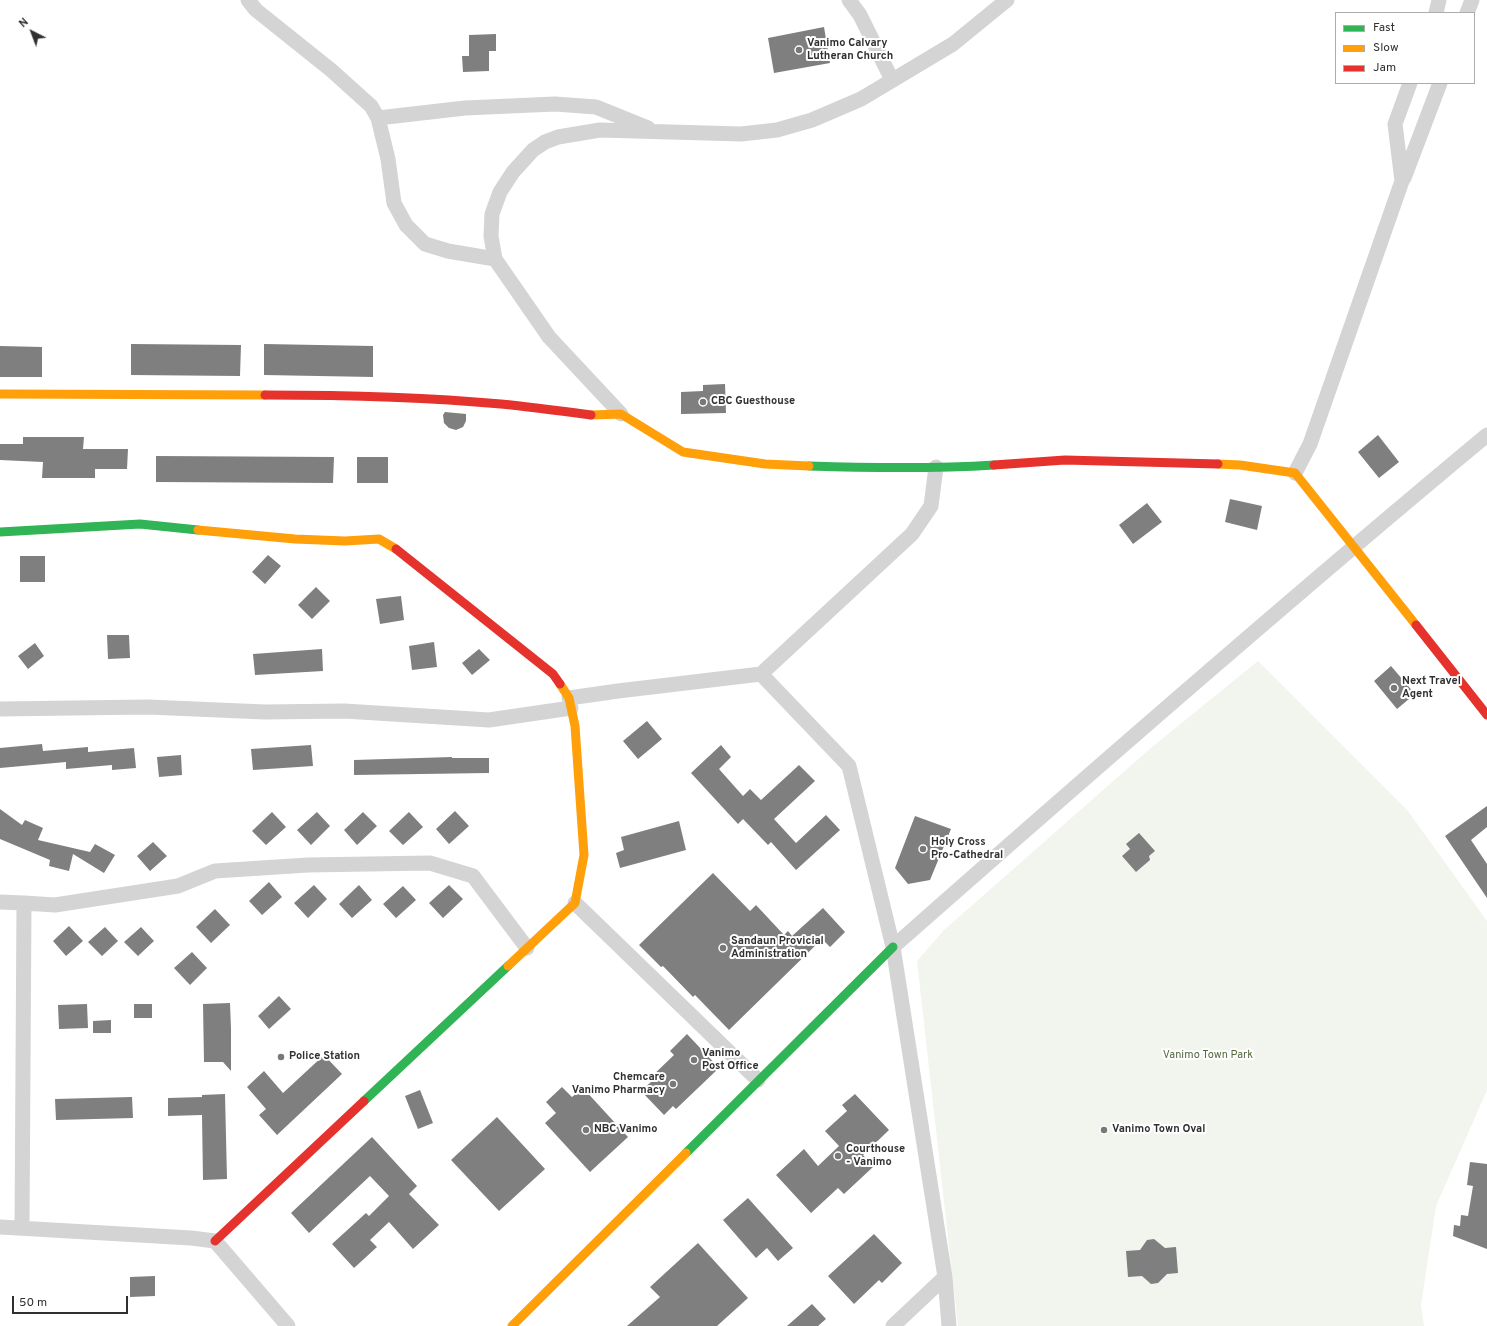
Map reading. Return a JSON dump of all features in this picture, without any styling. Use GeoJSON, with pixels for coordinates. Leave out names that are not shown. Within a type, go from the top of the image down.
{"type":"FeatureCollection","features":[{"type":"Feature","properties":{"kind":"street"},"geometry":{"type":"LineString","coordinates":[[248,0],[256,10],[331,70],[371,106],[378,118],[388,159],[394,203],[406,225],[425,244],[448,251],[495,258]]}},
{"type":"Feature","properties":{"kind":"street"},"geometry":{"type":"LineString","coordinates":[[849,0],[860,14],[892,80]]}},
{"type":"Feature","properties":{"kind":"street"},"geometry":{"type":"LineString","coordinates":[[1007,0],[953,44],[854,102],[812,120],[777,130],[741,134],[600,130],[558,137],[544,142],[512,172],[500,192],[492,214],[490,236],[495,258],[549,337],[621,414],[683,452],[766,464],[865,468],[967,467],[1065,460],[1240,465],[1295,473],[1352,547],[1487,715]]}},
{"type":"Feature","properties":{"kind":"street"},"geometry":{"type":"LineString","coordinates":[[1436,12],[1439,0]]}},
{"type":"Feature","properties":{"kind":"street"},"geometry":{"type":"LineString","coordinates":[[1467,12],[1472,0]]}},
{"type":"Feature","properties":{"kind":"street"},"geometry":{"type":"LineString","coordinates":[[1402,181],[1395,124],[1410,84]]}},
{"type":"Feature","properties":{"kind":"street"},"geometry":{"type":"LineString","coordinates":[[1295,473],[1310,444],[1402,181],[1440,84]]}},
{"type":"Feature","properties":{"kind":"street"},"geometry":{"type":"LineString","coordinates":[[378,118],[465,108],[555,104],[596,107],[656,132]]}},
{"type":"Feature","properties":{"kind":"street"},"geometry":{"type":"LineString","coordinates":[[0,394],[347,396],[415,398],[501,404],[593,415],[621,414]]}},
{"type":"Feature","properties":{"kind":"street"},"geometry":{"type":"LineString","coordinates":[[512,1326],[893,947],[1352,547],[1487,435]]}},
{"type":"Feature","properties":{"kind":"street"},"geometry":{"type":"LineString","coordinates":[[0,708],[148,707],[265,712],[344,711],[489,720],[618,691],[761,674],[912,534],[930,506],[936,467]]}},
{"type":"Feature","properties":{"kind":"street"},"geometry":{"type":"LineString","coordinates":[[0,532],[140,524],[296,539],[345,541],[379,539],[399,552],[553,674],[570,703],[574,726],[584,855],[575,903],[215,1241]]}},
{"type":"Feature","properties":{"kind":"street"},"geometry":{"type":"LineString","coordinates":[[761,674],[849,766],[893,947],[945,1277],[949,1326]]}},
{"type":"Feature","properties":{"kind":"street"},"geometry":{"type":"LineString","coordinates":[[0,902],[55,905],[178,886],[215,871],[308,865],[430,863],[473,876],[527,948]]}},
{"type":"Feature","properties":{"kind":"street"},"geometry":{"type":"LineString","coordinates":[[22,1228],[24,903]]}},
{"type":"Feature","properties":{"kind":"street"},"geometry":{"type":"LineString","coordinates":[[575,903],[758,1080]]}},
{"type":"Feature","properties":{"kind":"street"},"geometry":{"type":"LineString","coordinates":[[0,1227],[191,1238],[215,1241],[288,1326]]}},
{"type":"Feature","properties":{"kind":"street"},"geometry":{"type":"LineString","coordinates":[[894,1326],[945,1277]]}},
{"type":"Feature","properties":{"kind":"green space","name":"Vanimo Town Park"},"geometry":{"type":"Polygon","coordinates":[[[1258,661],[1408,811],[1487,921],[1487,1090],[1436,1206],[1421,1305],[1424,1326],[958,1326],[917,961],[944,930],[1152,747],[1258,661]]]}},
{"type":"Feature","properties":{"kind":"building","name":"Vanimo Calvary Lutheran Church"},"geometry":{"type":"Polygon","coordinates":[[[824,27],[830,63],[774,73],[768,38],[824,27]]]}},
{"type":"Feature","properties":{"kind":"building"},"geometry":{"type":"Polygon","coordinates":[[[496,34],[496,51],[489,51],[489,71],[463,72],[462,56],[469,56],[469,35],[496,34]]]}},
{"type":"Feature","properties":{"kind":"building"},"geometry":{"type":"Polygon","coordinates":[[[131,344],[241,345],[240,376],[131,375],[131,344]]]}},
{"type":"Feature","properties":{"kind":"building"},"geometry":{"type":"Polygon","coordinates":[[[264,344],[373,346],[373,377],[264,375],[264,344]]]}},
{"type":"Feature","properties":{"kind":"building"},"geometry":{"type":"Polygon","coordinates":[[[0,346],[42,347],[42,377],[0,377],[0,346]]]}},
{"type":"Feature","properties":{"kind":"building","name":"CBC Guesthouse"},"geometry":{"type":"Polygon","coordinates":[[[725,384],[726,413],[681,414],[681,392],[703,391],[703,385],[725,384]]]}},
{"type":"Feature","properties":{"kind":"building"},"geometry":{"type":"Polygon","coordinates":[[[445,412],[466,414],[466,421],[463,427],[456,430],[449,428],[444,423],[443,415],[445,412]]]}},
{"type":"Feature","properties":{"kind":"building"},"geometry":{"type":"Polygon","coordinates":[[[1378,435],[1399,462],[1379,478],[1358,452],[1378,435]]]}},
{"type":"Feature","properties":{"kind":"building"},"geometry":{"type":"Polygon","coordinates":[[[23,437],[84,437],[83,449],[128,449],[127,469],[95,469],[95,478],[42,478],[43,462],[0,460],[0,444],[23,444],[23,437]]]}},
{"type":"Feature","properties":{"kind":"building"},"geometry":{"type":"Polygon","coordinates":[[[156,456],[334,457],[333,483],[156,482],[156,456]]]}},
{"type":"Feature","properties":{"kind":"building"},"geometry":{"type":"Polygon","coordinates":[[[357,457],[388,457],[388,483],[357,483],[357,457]]]}},
{"type":"Feature","properties":{"kind":"building"},"geometry":{"type":"Polygon","coordinates":[[[1230,499],[1262,506],[1257,530],[1225,522],[1230,499]]]}},
{"type":"Feature","properties":{"kind":"building"},"geometry":{"type":"Polygon","coordinates":[[[1147,503],[1162,522],[1133,544],[1119,525],[1147,503]]]}},
{"type":"Feature","properties":{"kind":"building"},"geometry":{"type":"Polygon","coordinates":[[[268,555],[281,566],[265,584],[252,572],[268,555]]]}},
{"type":"Feature","properties":{"kind":"building"},"geometry":{"type":"Polygon","coordinates":[[[20,556],[45,556],[45,582],[20,582],[20,556]]]}},
{"type":"Feature","properties":{"kind":"building"},"geometry":{"type":"Polygon","coordinates":[[[316,587],[330,601],[312,619],[298,605],[316,587]]]}},
{"type":"Feature","properties":{"kind":"building"},"geometry":{"type":"Polygon","coordinates":[[[401,596],[404,620],[380,624],[376,599],[401,596]]]}},
{"type":"Feature","properties":{"kind":"building"},"geometry":{"type":"Polygon","coordinates":[[[107,635],[129,635],[130,658],[108,659],[107,635]]]}},
{"type":"Feature","properties":{"kind":"building"},"geometry":{"type":"Polygon","coordinates":[[[434,642],[437,667],[412,670],[409,646],[434,642]]]}},
{"type":"Feature","properties":{"kind":"building"},"geometry":{"type":"Polygon","coordinates":[[[35,643],[44,656],[28,669],[18,656],[35,643]]]}},
{"type":"Feature","properties":{"kind":"building"},"geometry":{"type":"Polygon","coordinates":[[[322,649],[323,671],[255,675],[253,654],[322,649]]]}},
{"type":"Feature","properties":{"kind":"building"},"geometry":{"type":"Polygon","coordinates":[[[479,649],[490,660],[472,675],[462,663],[479,649]]]}},
{"type":"Feature","properties":{"kind":"building","name":"Next Travel Agent"},"geometry":{"type":"Polygon","coordinates":[[[1391,666],[1415,694],[1397,709],[1374,681],[1391,666]]]}},
{"type":"Feature","properties":{"kind":"building"},"geometry":{"type":"Polygon","coordinates":[[[647,721],[662,739],[638,759],[623,741],[647,721]]]}},
{"type":"Feature","properties":{"kind":"building"},"geometry":{"type":"Polygon","coordinates":[[[42,744],[43,751],[88,747],[88,752],[134,748],[136,768],[112,770],[112,765],[66,769],[66,762],[0,768],[0,748],[42,744]]]}},
{"type":"Feature","properties":{"kind":"building"},"geometry":{"type":"Polygon","coordinates":[[[311,745],[313,766],[253,770],[251,749],[311,745]]]}},
{"type":"Feature","properties":{"kind":"building"},"geometry":{"type":"Polygon","coordinates":[[[721,745],[731,757],[719,769],[743,796],[750,789],[761,800],[799,765],[815,781],[774,819],[796,843],[826,815],[840,830],[796,870],[771,842],[768,845],[743,819],[738,824],[691,773],[721,745]]]}},
{"type":"Feature","properties":{"kind":"building"},"geometry":{"type":"Polygon","coordinates":[[[181,755],[182,775],[159,777],[157,757],[181,755]]]}},
{"type":"Feature","properties":{"kind":"building"},"geometry":{"type":"Polygon","coordinates":[[[452,757],[489,758],[489,773],[354,775],[354,760],[452,757]]]}},
{"type":"Feature","properties":{"kind":"building"},"geometry":{"type":"Polygon","coordinates":[[[1487,806],[1487,827],[1471,840],[1487,864],[1487,898],[1445,836],[1487,806]]]}},
{"type":"Feature","properties":{"kind":"building"},"geometry":{"type":"Polygon","coordinates":[[[0,809],[22,825],[25,820],[43,828],[38,840],[90,852],[95,844],[115,855],[104,873],[73,854],[69,871],[49,866],[50,860],[0,839],[0,809]]]}},
{"type":"Feature","properties":{"kind":"building"},"geometry":{"type":"Polygon","coordinates":[[[455,811],[469,826],[449,844],[436,829],[455,811]]]}},
{"type":"Feature","properties":{"kind":"building"},"geometry":{"type":"Polygon","coordinates":[[[272,812],[286,827],[266,845],[252,831],[272,812]]]}},
{"type":"Feature","properties":{"kind":"building"},"geometry":{"type":"Polygon","coordinates":[[[317,812],[330,826],[311,845],[297,830],[317,812]]]}},
{"type":"Feature","properties":{"kind":"building"},"geometry":{"type":"Polygon","coordinates":[[[363,812],[377,826],[357,845],[344,830],[363,812]]]}},
{"type":"Feature","properties":{"kind":"building"},"geometry":{"type":"Polygon","coordinates":[[[409,812],[423,827],[403,845],[389,831],[409,812]]]}},
{"type":"Feature","properties":{"kind":"building","name":"Holy Cross Pro-Cathedral"},"geometry":{"type":"Polygon","coordinates":[[[915,816],[951,829],[930,880],[908,884],[895,868],[915,816]]]}},
{"type":"Feature","properties":{"kind":"building"},"geometry":{"type":"Polygon","coordinates":[[[679,821],[686,850],[620,868],[616,853],[624,850],[621,837],[679,821]]]}},
{"type":"Feature","properties":{"kind":"building"},"geometry":{"type":"Polygon","coordinates":[[[1139,833],[1155,851],[1149,856],[1150,860],[1136,872],[1122,856],[1130,849],[1126,844],[1139,833]]]}},
{"type":"Feature","properties":{"kind":"building"},"geometry":{"type":"Polygon","coordinates":[[[153,842],[167,856],[150,871],[137,856],[153,842]]]}},
{"type":"Feature","properties":{"kind":"building"},"geometry":{"type":"Polygon","coordinates":[[[713,873],[750,911],[756,905],[784,935],[788,931],[792,936],[823,908],[845,932],[830,947],[822,939],[729,1030],[695,995],[693,997],[663,966],[661,967],[639,945],[713,873]]]}},
{"type":"Feature","properties":{"kind":"building"},"geometry":{"type":"Polygon","coordinates":[[[269,882],[282,897],[262,915],[249,901],[269,882]]]}},
{"type":"Feature","properties":{"kind":"building"},"geometry":{"type":"Polygon","coordinates":[[[314,885],[327,899],[308,918],[294,903],[314,885]]]}},
{"type":"Feature","properties":{"kind":"building"},"geometry":{"type":"Polygon","coordinates":[[[359,885],[372,900],[352,918],[339,904],[359,885]]]}},
{"type":"Feature","properties":{"kind":"building"},"geometry":{"type":"Polygon","coordinates":[[[449,885],[463,899],[443,918],[429,903],[449,885]]]}},
{"type":"Feature","properties":{"kind":"building"},"geometry":{"type":"Polygon","coordinates":[[[403,886],[416,900],[396,918],[383,904],[403,886]]]}},
{"type":"Feature","properties":{"kind":"building"},"geometry":{"type":"Polygon","coordinates":[[[215,909],[230,925],[211,943],[196,927],[215,909]]]}},
{"type":"Feature","properties":{"kind":"building"},"geometry":{"type":"Polygon","coordinates":[[[69,926],[83,941],[66,956],[53,941],[69,926]]]}},
{"type":"Feature","properties":{"kind":"building"},"geometry":{"type":"Polygon","coordinates":[[[105,927],[118,941],[102,956],[88,942],[105,927]]]}},
{"type":"Feature","properties":{"kind":"building"},"geometry":{"type":"Polygon","coordinates":[[[141,927],[154,941],[138,956],[124,942],[141,927]]]}},
{"type":"Feature","properties":{"kind":"building"},"geometry":{"type":"Polygon","coordinates":[[[192,952],[207,968],[190,985],[174,968],[192,952]]]}},
{"type":"Feature","properties":{"kind":"building"},"geometry":{"type":"Polygon","coordinates":[[[279,996],[291,1009],[269,1029],[258,1016],[279,996]]]}},
{"type":"Feature","properties":{"kind":"building"},"geometry":{"type":"Polygon","coordinates":[[[230,1003],[231,1071],[223,1062],[204,1062],[203,1004],[230,1003]]]}},
{"type":"Feature","properties":{"kind":"building"},"geometry":{"type":"Polygon","coordinates":[[[87,1004],[88,1028],[59,1029],[58,1005],[87,1004]]]}},
{"type":"Feature","properties":{"kind":"building"},"geometry":{"type":"Polygon","coordinates":[[[134,1004],[152,1004],[152,1018],[134,1018],[134,1004]]]}},
{"type":"Feature","properties":{"kind":"building"},"geometry":{"type":"Polygon","coordinates":[[[111,1020],[111,1033],[93,1033],[93,1021],[111,1020]]]}},
{"type":"Feature","properties":{"kind":"building"},"geometry":{"type":"Polygon","coordinates":[[[687,1034],[719,1068],[676,1109],[673,1106],[664,1115],[641,1091],[651,1082],[649,1079],[674,1055],[670,1051],[687,1034]]]}},
{"type":"Feature","properties":{"kind":"building"},"geometry":{"type":"Polygon","coordinates":[[[324,1055],[342,1074],[277,1135],[259,1115],[266,1109],[247,1087],[264,1071],[283,1093],[324,1055]]]}},
{"type":"Feature","properties":{"kind":"building","name":"NBC Vanimo"},"geometry":{"type":"Polygon","coordinates":[[[562,1087],[572,1097],[583,1088],[628,1137],[590,1172],[545,1123],[556,1113],[546,1102],[562,1087]]]}},
{"type":"Feature","properties":{"kind":"building"},"geometry":{"type":"Polygon","coordinates":[[[420,1090],[433,1123],[418,1129],[405,1096],[420,1090]]]}},
{"type":"Feature","properties":{"kind":"building"},"geometry":{"type":"Polygon","coordinates":[[[225,1094],[227,1179],[203,1180],[202,1115],[168,1116],[168,1098],[202,1097],[202,1095],[225,1094]]]}},
{"type":"Feature","properties":{"kind":"building"},"geometry":{"type":"Polygon","coordinates":[[[855,1094],[889,1130],[863,1155],[873,1167],[844,1194],[838,1188],[811,1213],[776,1175],[804,1149],[818,1166],[839,1146],[825,1131],[847,1111],[842,1105],[855,1094]]]}},
{"type":"Feature","properties":{"kind":"building"},"geometry":{"type":"Polygon","coordinates":[[[132,1097],[133,1118],[56,1120],[55,1099],[132,1097]]]}},
{"type":"Feature","properties":{"kind":"building"},"geometry":{"type":"Polygon","coordinates":[[[497,1117],[545,1169],[499,1211],[451,1160],[497,1117]]]}},
{"type":"Feature","properties":{"kind":"building"},"geometry":{"type":"Polygon","coordinates":[[[372,1137],[417,1186],[409,1194],[439,1225],[413,1249],[389,1222],[370,1240],[377,1247],[354,1268],[332,1244],[366,1213],[369,1216],[389,1196],[370,1176],[309,1233],[291,1213],[372,1137]]]}},
{"type":"Feature","properties":{"kind":"building"},"geometry":{"type":"Polygon","coordinates":[[[1470,1162],[1487,1164],[1487,1249],[1453,1236],[1454,1225],[1460,1226],[1461,1215],[1468,1216],[1473,1186],[1467,1185],[1470,1162]]]}},
{"type":"Feature","properties":{"kind":"building"},"geometry":{"type":"Polygon","coordinates":[[[748,1198],[793,1248],[778,1261],[767,1248],[756,1258],[723,1220],[748,1198]]]}},
{"type":"Feature","properties":{"kind":"building"},"geometry":{"type":"Polygon","coordinates":[[[874,1234],[902,1263],[882,1283],[879,1280],[854,1304],[828,1276],[874,1234]]]}},
{"type":"Feature","properties":{"kind":"building"},"geometry":{"type":"Polygon","coordinates":[[[1154,1239],[1165,1248],[1176,1247],[1178,1273],[1167,1274],[1158,1283],[1151,1284],[1142,1276],[1128,1277],[1126,1251],[1140,1250],[1147,1240],[1154,1239]]]}},
{"type":"Feature","properties":{"kind":"building"},"geometry":{"type":"Polygon","coordinates":[[[698,1243],[748,1298],[717,1326],[627,1326],[660,1297],[650,1287],[698,1243]]]}},
{"type":"Feature","properties":{"kind":"building"},"geometry":{"type":"Polygon","coordinates":[[[155,1276],[155,1296],[130,1297],[130,1277],[155,1276]]]}},
{"type":"Feature","properties":{"kind":"building"},"geometry":{"type":"Polygon","coordinates":[[[812,1304],[826,1319],[818,1326],[787,1326],[812,1304]]]}},
{"type":"Feature","properties":{"kind":"traffic: fast"},"geometry":{"type":"LineString","coordinates":[[809,466],[901,468],[994,465]]}},
{"type":"Feature","properties":{"kind":"traffic: fast"},"geometry":{"type":"LineString","coordinates":[[0,532],[140,524],[198,530]]}},
{"type":"Feature","properties":{"kind":"traffic: fast"},"geometry":{"type":"LineString","coordinates":[[686,1153],[893,947]]}},
{"type":"Feature","properties":{"kind":"traffic: fast"},"geometry":{"type":"LineString","coordinates":[[364,1101],[508,966]]}},
{"type":"Feature","properties":{"kind":"traffic: slow"},"geometry":{"type":"LineString","coordinates":[[0,394],[265,395]]}},
{"type":"Feature","properties":{"kind":"traffic: slow"},"geometry":{"type":"LineString","coordinates":[[591,415],[621,414],[683,452],[765,464],[809,466]]}},
{"type":"Feature","properties":{"kind":"traffic: slow"},"geometry":{"type":"LineString","coordinates":[[1218,464],[1240,465],[1295,473],[1416,625]]}},
{"type":"Feature","properties":{"kind":"traffic: slow"},"geometry":{"type":"LineString","coordinates":[[198,530],[295,539],[345,541],[379,539],[396,549]]}},
{"type":"Feature","properties":{"kind":"traffic: slow"},"geometry":{"type":"LineString","coordinates":[[508,966],[575,903],[584,855],[575,726],[569,698],[560,684]]}},
{"type":"Feature","properties":{"kind":"traffic: slow"},"geometry":{"type":"LineString","coordinates":[[512,1326],[686,1153]]}},
{"type":"Feature","properties":{"kind":"traffic: jam"},"geometry":{"type":"LineString","coordinates":[[265,395],[413,398],[501,404],[591,415]]}},
{"type":"Feature","properties":{"kind":"traffic: jam"},"geometry":{"type":"LineString","coordinates":[[994,465],[1065,460],[1218,464]]}},
{"type":"Feature","properties":{"kind":"traffic: jam"},"geometry":{"type":"LineString","coordinates":[[396,549],[553,674],[560,684]]}},
{"type":"Feature","properties":{"kind":"traffic: jam"},"geometry":{"type":"LineString","coordinates":[[1416,625],[1487,715]]}},
{"type":"Feature","properties":{"kind":"traffic: jam"},"geometry":{"type":"LineString","coordinates":[[215,1241],[364,1101]]}},
{"type":"Feature","properties":{"kind":"place","name":"Vanimo Calvary Lutheran Church"},"geometry":{"type":"Point","coordinates":[799,50]}},
{"type":"Feature","properties":{"kind":"place","name":"CBC Guesthouse"},"geometry":{"type":"Point","coordinates":[703,402]}},
{"type":"Feature","properties":{"kind":"place","name":"Next Travel Agent"},"geometry":{"type":"Point","coordinates":[1394,688]}},
{"type":"Feature","properties":{"kind":"place","name":"Holy Cross Pro-Cathedral"},"geometry":{"type":"Point","coordinates":[923,849]}},
{"type":"Feature","properties":{"kind":"place","name":"Sandaun Provicial Administration"},"geometry":{"type":"Point","coordinates":[723,948]}},
{"type":"Feature","properties":{"kind":"place","name":"Police Station"},"geometry":{"type":"Point","coordinates":[281,1057]}},
{"type":"Feature","properties":{"kind":"place","name":"Vanimo Post Office"},"geometry":{"type":"Point","coordinates":[694,1060]}},
{"type":"Feature","properties":{"kind":"place","name":"Chemcare Vanimo Pharmacy"},"geometry":{"type":"Point","coordinates":[673,1084]}},
{"type":"Feature","properties":{"kind":"place","name":"NBC Vanimo"},"geometry":{"type":"Point","coordinates":[586,1130]}},
{"type":"Feature","properties":{"kind":"place","name":"Vanimo Town Oval"},"geometry":{"type":"Point","coordinates":[1104,1130]}},
{"type":"Feature","properties":{"kind":"place","name":"Courthouse - Vanimo"},"geometry":{"type":"Point","coordinates":[838,1156]}}]}
